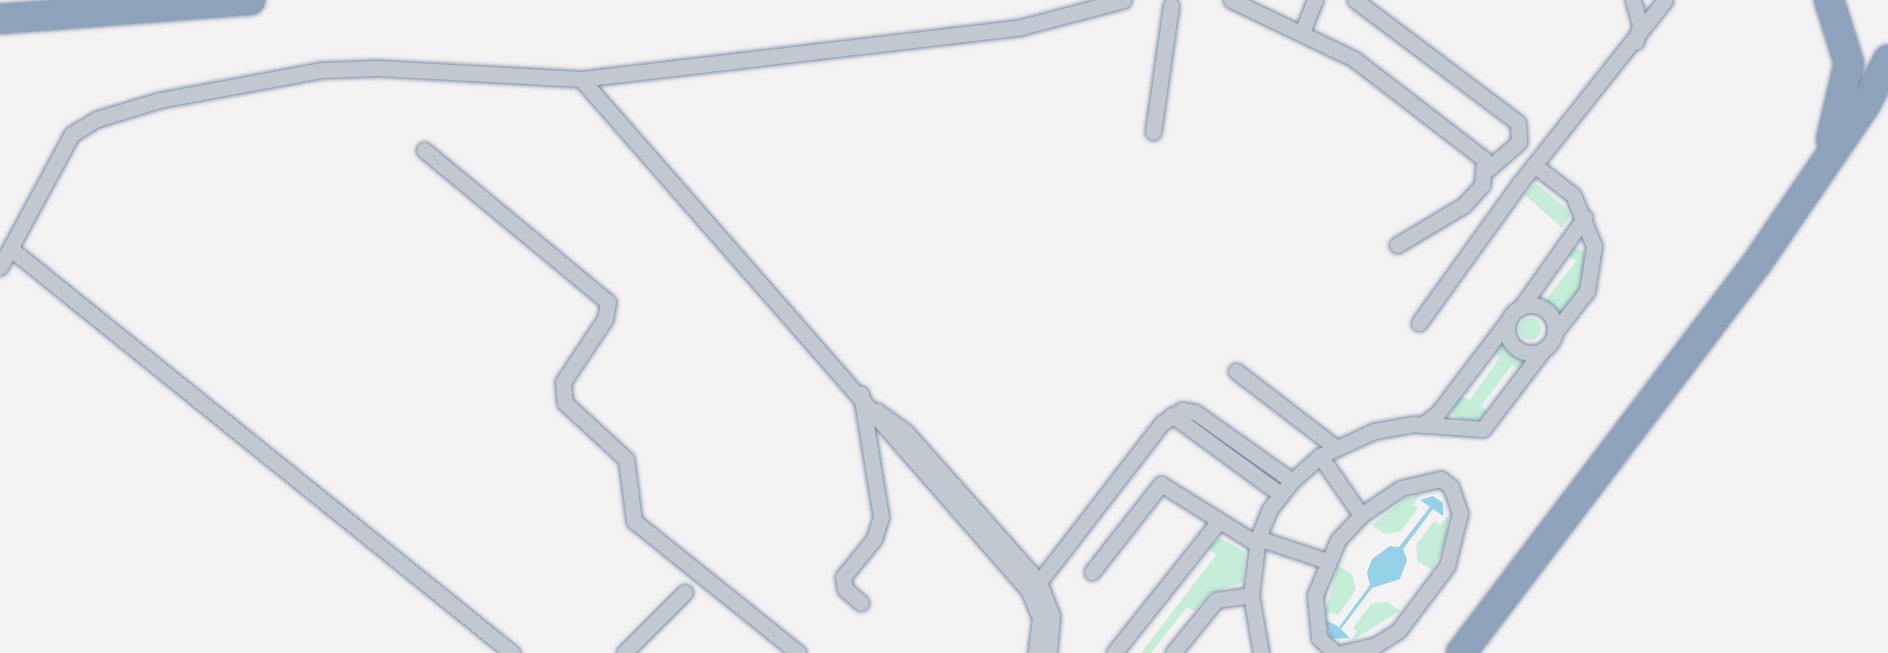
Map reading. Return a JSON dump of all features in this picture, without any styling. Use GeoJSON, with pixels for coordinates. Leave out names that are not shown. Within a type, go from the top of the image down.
{"type":"FeatureCollection","features":[{"type":"Feature","properties":{"kind":"highway"},"geometry":{"type":"LineString","coordinates":[[0,19],[250,0]]}},
{"type":"Feature","properties":{"kind":"highway"},"geometry":{"type":"LineString","coordinates":[[1810,186],[1840,117],[1849,63],[1829,0]]}},
{"type":"Feature","properties":{"kind":"highway"},"geometry":{"type":"LineString","coordinates":[[1461,653],[1810,186],[1865,105],[1888,60]]}},
{"type":"Feature","properties":{"kind":"street"},"geometry":{"type":"LineString","coordinates":[[0,267],[72,134],[124,109],[322,70],[378,68],[581,79],[1021,27],[1124,0]]}},
{"type":"Feature","properties":{"kind":"street"},"geometry":{"type":"LineString","coordinates":[[1231,0],[1302,32],[1364,66],[1484,159],[1488,169]]}},
{"type":"Feature","properties":{"kind":"street"},"geometry":{"type":"LineString","coordinates":[[1302,32],[1315,0]]}},
{"type":"Feature","properties":{"kind":"street"},"geometry":{"type":"LineString","coordinates":[[1355,0],[1518,123],[1519,142],[1488,169],[1482,185],[1464,205],[1397,245]]}},
{"type":"Feature","properties":{"kind":"street"},"geometry":{"type":"LineString","coordinates":[[1633,0],[1640,24],[1636,42]]}},
{"type":"Feature","properties":{"kind":"street"},"geometry":{"type":"LineString","coordinates":[[1419,323],[1534,165],[1636,42],[1665,0]]}},
{"type":"Feature","properties":{"kind":"street"},"geometry":{"type":"LineString","coordinates":[[1153,132],[1170,2]]}},
{"type":"Feature","properties":{"kind":"street"},"geometry":{"type":"LineString","coordinates":[[581,79],[860,393],[877,411],[905,431],[1039,582],[1052,616],[1049,653]]}},
{"type":"Feature","properties":{"kind":"street"},"geometry":{"type":"LineString","coordinates":[[424,150],[608,302],[605,319],[563,382],[565,402],[626,459],[634,521],[798,653]]}},
{"type":"Feature","properties":{"kind":"street"},"geometry":{"type":"LineString","coordinates":[[1258,651],[1251,595],[1257,541],[1280,494],[1292,481],[1320,456],[1335,447],[1374,431],[1422,425],[1483,429],[1555,332],[1580,307],[1593,272],[1594,246],[1585,217],[1563,184],[1534,165]]}},
{"type":"Feature","properties":{"kind":"street"},"geometry":{"type":"LineString","coordinates":[[1422,425],[1438,413],[1521,307],[1585,217]]}},
{"type":"Feature","properties":{"kind":"street"},"geometry":{"type":"LineString","coordinates":[[11,249],[512,653]]}},
{"type":"Feature","properties":{"kind":"street"},"geometry":{"type":"LineString","coordinates":[[1521,307],[1535,305],[1548,312],[1555,332]]}},
{"type":"Feature","properties":{"kind":"street"},"geometry":{"type":"LineString","coordinates":[[1507,322],[1512,345],[1527,353],[1543,350]]}},
{"type":"Feature","properties":{"kind":"street"},"geometry":{"type":"LineString","coordinates":[[1236,371],[1335,447]]}},
{"type":"Feature","properties":{"kind":"street"},"geometry":{"type":"LineString","coordinates":[[860,393],[881,517],[874,539],[843,577],[845,589],[861,603]]}},
{"type":"Feature","properties":{"kind":"street"},"geometry":{"type":"LineString","coordinates":[[877,411],[894,442],[1029,591],[1040,618],[1036,653]]}},
{"type":"Feature","properties":{"kind":"street"},"geometry":{"type":"LineString","coordinates":[[1039,582],[1172,415],[1195,412],[1292,481]]}},
{"type":"Feature","properties":{"kind":"street"},"geometry":{"type":"LineString","coordinates":[[1172,415],[1280,494]]}},
{"type":"Feature","properties":{"kind":"street"},"geometry":{"type":"LineString","coordinates":[[1320,456],[1361,515]]}},
{"type":"Feature","properties":{"kind":"street"},"geometry":{"type":"LineString","coordinates":[[1335,653],[1319,638],[1315,618],[1316,594],[1327,561],[1361,515],[1401,488],[1441,479],[1457,499],[1459,528],[1448,566],[1416,614],[1376,645],[1341,653]]}},
{"type":"Feature","properties":{"kind":"street"},"geometry":{"type":"LineString","coordinates":[[1092,572],[1155,486],[1177,490],[1219,521],[1257,541],[1327,561]]}},
{"type":"Feature","properties":{"kind":"street"},"geometry":{"type":"LineString","coordinates":[[1114,653],[1219,521]]}},
{"type":"Feature","properties":{"kind":"street"},"geometry":{"type":"LineString","coordinates":[[624,653],[685,592]]}},
{"type":"Feature","properties":{"kind":"street"},"geometry":{"type":"LineString","coordinates":[[1173,653],[1216,600],[1251,595]]}},
{"type":"Feature","properties":{"kind":"green space"},"geometry":{"type":"Polygon","coordinates":[[[1535,183],[1566,208],[1570,216],[1562,228],[1525,195],[1535,183]]]}},
{"type":"Feature","properties":{"kind":"green space"},"geometry":{"type":"Polygon","coordinates":[[[1573,247],[1584,251],[1585,263],[1576,298],[1561,317],[1545,301],[1576,261],[1565,254],[1573,247]]]}},
{"type":"Feature","properties":{"kind":"green space"},"geometry":{"type":"Polygon","coordinates":[[[1530,318],[1538,321],[1541,329],[1538,337],[1530,340],[1522,337],[1519,329],[1522,321],[1530,318]]]}},
{"type":"Feature","properties":{"kind":"green space"},"geometry":{"type":"Polygon","coordinates":[[[1500,339],[1516,358],[1531,359],[1522,371],[1512,365],[1481,406],[1490,413],[1484,420],[1459,419],[1452,413],[1454,404],[1462,397],[1470,400],[1500,357],[1491,350],[1500,339]]]}},
{"type":"Feature","properties":{"kind":"green space"},"geometry":{"type":"Polygon","coordinates":[[[1421,494],[1413,505],[1418,509],[1400,532],[1384,534],[1372,525],[1405,499],[1421,494]]]}},
{"type":"Feature","properties":{"kind":"green space"},"geometry":{"type":"Polygon","coordinates":[[[1449,514],[1445,541],[1433,570],[1418,562],[1416,545],[1434,521],[1440,525],[1449,514]]]}},
{"type":"Feature","properties":{"kind":"green space"},"geometry":{"type":"Polygon","coordinates":[[[1220,538],[1245,552],[1243,582],[1210,593],[1194,611],[1187,607],[1151,653],[1141,653],[1216,555],[1209,549],[1220,538]]]}},
{"type":"Feature","properties":{"kind":"green space"},"geometry":{"type":"Polygon","coordinates":[[[1338,565],[1352,575],[1356,590],[1338,615],[1330,612],[1323,620],[1338,565]]]}},
{"type":"Feature","properties":{"kind":"green space"},"geometry":{"type":"Polygon","coordinates":[[[1388,602],[1400,611],[1351,641],[1357,631],[1353,628],[1372,603],[1388,602]]]}},
{"type":"Feature","properties":{"kind":"water"},"geometry":{"type":"Polygon","coordinates":[[[1433,496],[1443,503],[1443,516],[1433,509],[1403,549],[1407,560],[1400,579],[1372,588],[1341,629],[1350,638],[1330,639],[1326,620],[1339,627],[1370,585],[1367,573],[1372,559],[1390,546],[1399,547],[1430,507],[1420,500],[1433,496]]]}}]}
